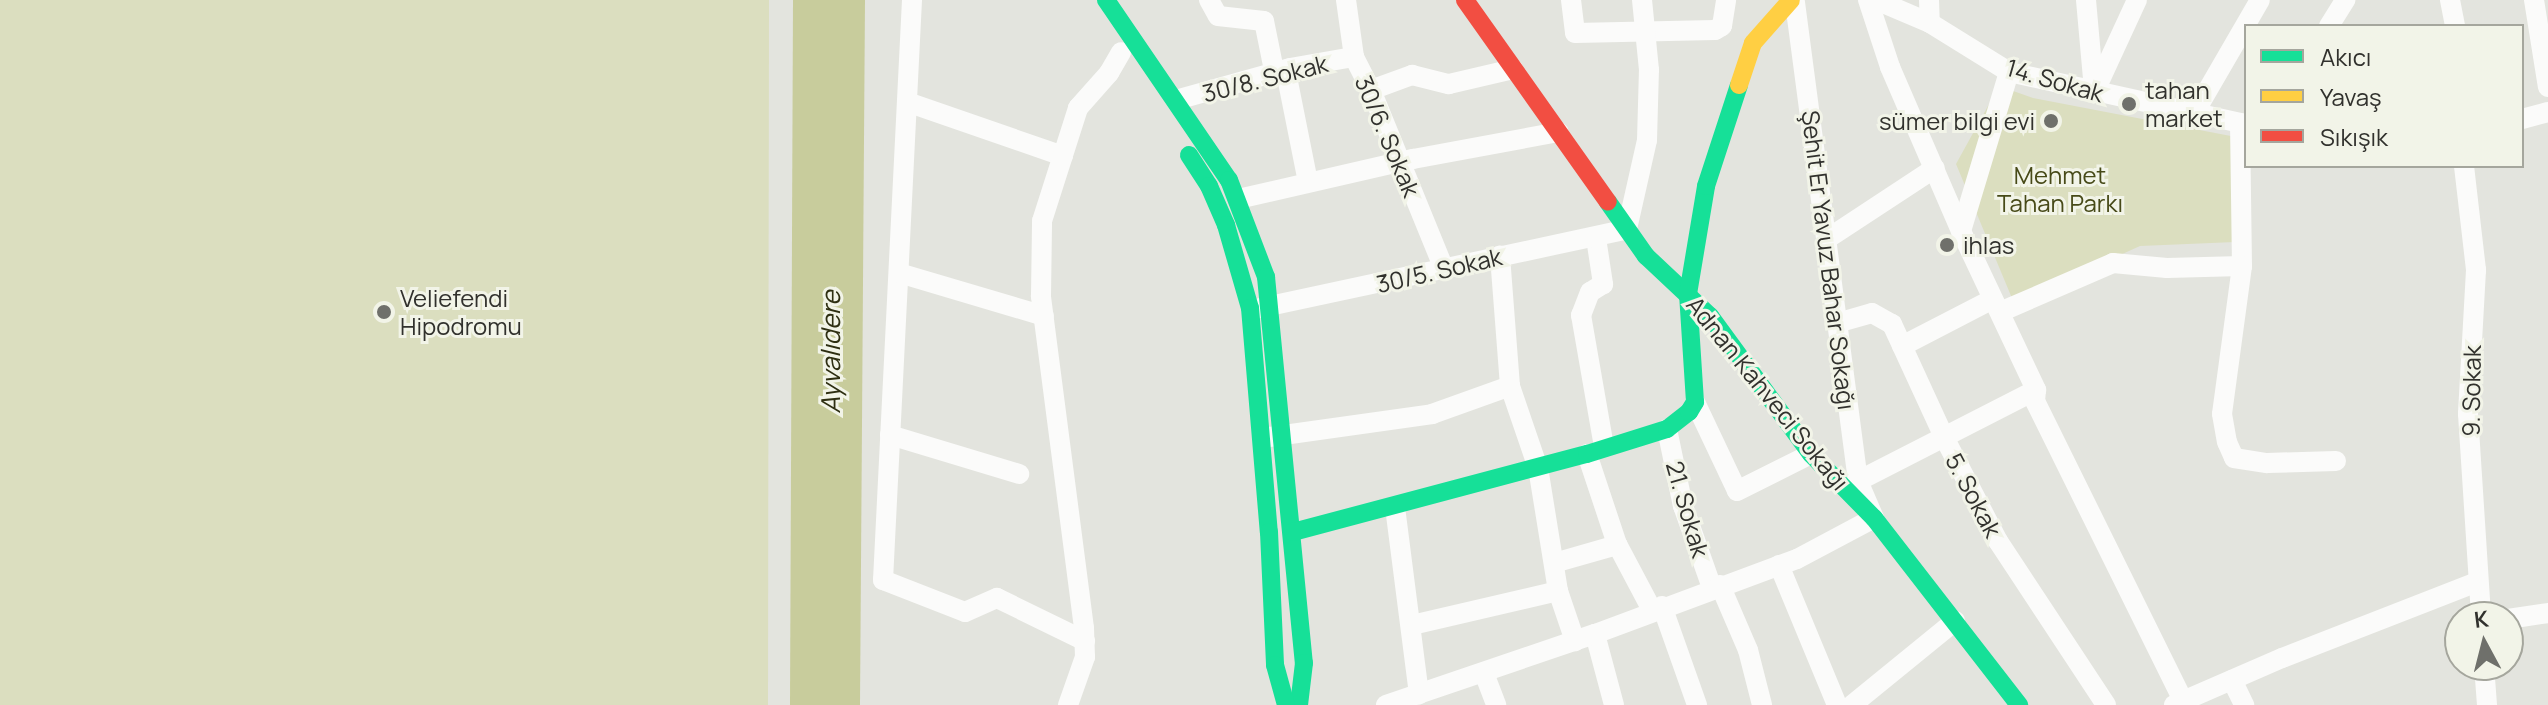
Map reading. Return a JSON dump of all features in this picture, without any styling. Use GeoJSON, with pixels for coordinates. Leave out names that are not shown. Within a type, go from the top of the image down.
{"type":"FeatureCollection","features":[{"type":"Feature","properties":{"kind":"street"},"geometry":{"type":"LineString","coordinates":[[912,0],[883,580],[965,612],[997,598],[1085,641]]}},
{"type":"Feature","properties":{"kind":"street"},"geometry":{"type":"LineString","coordinates":[[1087,0],[1209,186],[1259,308],[1284,437],[1304,663],[1299,705]]}},
{"type":"Feature","properties":{"kind":"street"},"geometry":{"type":"LineString","coordinates":[[1106,0],[1229,180],[1266,277],[1259,308],[1261,438],[1275,665],[1286,705]]}},
{"type":"Feature","properties":{"kind":"street"},"geometry":{"type":"LineString","coordinates":[[1209,0],[1218,16],[1264,21],[1308,182]]}},
{"type":"Feature","properties":{"kind":"street","name":"30/6. Sokak"},"geometry":{"type":"LineString","coordinates":[[1346,0],[1354,57],[1371,90],[1444,269]]}},
{"type":"Feature","properties":{"kind":"street","name":"Adnan Kahveci Sokağı"},"geometry":{"type":"LineString","coordinates":[[1465,0],[1646,256],[1688,294],[1733,345],[1811,454],[1874,518],[2019,705]]}},
{"type":"Feature","properties":{"kind":"street"},"geometry":{"type":"LineString","coordinates":[[1571,0],[1575,33],[1720,28],[1726,0]]}},
{"type":"Feature","properties":{"kind":"street"},"geometry":{"type":"LineString","coordinates":[[1627,229],[1647,140],[1649,70],[1642,0]]}},
{"type":"Feature","properties":{"kind":"street"},"geometry":{"type":"LineString","coordinates":[[1793,0],[1753,43],[1706,186],[1688,294],[1695,402],[1737,491],[1811,454]]}},
{"type":"Feature","properties":{"kind":"street","name":"Şehit Er Yavuz Bahar Sokağı"},"geometry":{"type":"LineString","coordinates":[[1793,0],[1858,481],[1874,518]]}},
{"type":"Feature","properties":{"kind":"street"},"geometry":{"type":"LineString","coordinates":[[1868,0],[1890,67],[1961,231],[2036,390],[2035,401],[2178,703],[2477,582]]}},
{"type":"Feature","properties":{"kind":"street","name":"14. Sokak"},"geometry":{"type":"LineString","coordinates":[[1876,0],[1930,23],[2009,72],[2094,93],[2243,123]]}},
{"type":"Feature","properties":{"kind":"street"},"geometry":{"type":"LineString","coordinates":[[1929,0],[1930,23]]}},
{"type":"Feature","properties":{"kind":"street"},"geometry":{"type":"LineString","coordinates":[[2086,0],[2094,93]]}},
{"type":"Feature","properties":{"kind":"street"},"geometry":{"type":"LineString","coordinates":[[2094,93],[2137,0]]}},
{"type":"Feature","properties":{"kind":"street"},"geometry":{"type":"LineString","coordinates":[[2246,24],[2260,0]]}},
{"type":"Feature","properties":{"kind":"street"},"geometry":{"type":"LineString","coordinates":[[2330,24],[2345,0]]}},
{"type":"Feature","properties":{"kind":"street"},"geometry":{"type":"LineString","coordinates":[[2450,0],[2455,24]]}},
{"type":"Feature","properties":{"kind":"street"},"geometry":{"type":"LineString","coordinates":[[2534,0],[2548,87]]}},
{"type":"Feature","properties":{"kind":"street"},"geometry":{"type":"LineString","coordinates":[[2195,112],[2244,28]]}},
{"type":"Feature","properties":{"kind":"street"},"geometry":{"type":"LineString","coordinates":[[1068,705],[1085,657],[1085,641],[1044,316],[1042,221],[1078,108],[1109,73],[1121,52]]}},
{"type":"Feature","properties":{"kind":"street","name":"30/8. Sokak"},"geometry":{"type":"LineString","coordinates":[[1176,100],[1354,57]]}},
{"type":"Feature","properties":{"kind":"street"},"geometry":{"type":"LineString","coordinates":[[1371,90],[1412,75],[1449,84],[1513,69]]}},
{"type":"Feature","properties":{"kind":"street"},"geometry":{"type":"LineString","coordinates":[[1961,231],[2009,72]]}},
{"type":"Feature","properties":{"kind":"street"},"geometry":{"type":"LineString","coordinates":[[907,102],[1063,156]]}},
{"type":"Feature","properties":{"kind":"street"},"geometry":{"type":"LineString","coordinates":[[2524,118],[2548,112]]}},
{"type":"Feature","properties":{"kind":"street"},"geometry":{"type":"LineString","coordinates":[[2243,123],[2242,266],[2222,414],[2234,458],[2267,463],[2336,461]]}},
{"type":"Feature","properties":{"kind":"street"},"geometry":{"type":"LineString","coordinates":[[1238,199],[1559,132]]}},
{"type":"Feature","properties":{"kind":"street"},"geometry":{"type":"LineString","coordinates":[[1827,239],[1935,168]]}},
{"type":"Feature","properties":{"kind":"street","name":"9. Sokak"},"geometry":{"type":"LineString","coordinates":[[2464,168],[2476,270],[2468,414],[2479,601]]}},
{"type":"Feature","properties":{"kind":"street","name":"30/5. Sokak"},"geometry":{"type":"LineString","coordinates":[[1259,308],[1627,229]]}},
{"type":"Feature","properties":{"kind":"street"},"geometry":{"type":"LineString","coordinates":[[1596,238],[1603,284],[1590,292],[1581,315],[1596,451],[1617,545],[1657,608],[1697,705]]}},
{"type":"Feature","properties":{"kind":"street"},"geometry":{"type":"LineString","coordinates":[[1500,255],[1510,386],[1538,468],[1558,591],[1575,641]]}},
{"type":"Feature","properties":{"kind":"street"},"geometry":{"type":"LineString","coordinates":[[1902,346],[1996,305],[2113,263],[2167,268],[2242,266]]}},
{"type":"Feature","properties":{"kind":"street"},"geometry":{"type":"LineString","coordinates":[[899,273],[1044,316]]}},
{"type":"Feature","properties":{"kind":"street","name":"5. Sokak"},"geometry":{"type":"LineString","coordinates":[[1837,323],[1872,313],[1892,324],[1944,437],[1998,541],[2106,705]]}},
{"type":"Feature","properties":{"kind":"street"},"geometry":{"type":"LineString","coordinates":[[1261,438],[1432,414],[1510,386]]}},
{"type":"Feature","properties":{"kind":"street"},"geometry":{"type":"LineString","coordinates":[[1858,481],[2036,390]]}},
{"type":"Feature","properties":{"kind":"street"},"geometry":{"type":"LineString","coordinates":[[1293,532],[1538,468],[1667,429],[1695,402]]}},
{"type":"Feature","properties":{"kind":"street","name":"21. Sokak"},"geometry":{"type":"LineString","coordinates":[[1667,429],[1683,506],[1716,586],[1748,650],[1762,705]]}},
{"type":"Feature","properties":{"kind":"street"},"geometry":{"type":"LineString","coordinates":[[890,435],[1019,474]]}},
{"type":"Feature","properties":{"kind":"street"},"geometry":{"type":"LineString","coordinates":[[1395,507],[1419,694]]}},
{"type":"Feature","properties":{"kind":"street"},"geometry":{"type":"LineString","coordinates":[[1386,705],[1595,634],[1716,586],[1797,559],[1874,518]]}},
{"type":"Feature","properties":{"kind":"street"},"geometry":{"type":"LineString","coordinates":[[1554,563],[1617,545]]}},
{"type":"Feature","properties":{"kind":"street"},"geometry":{"type":"LineString","coordinates":[[1779,565],[1837,705]]}},
{"type":"Feature","properties":{"kind":"street"},"geometry":{"type":"LineString","coordinates":[[1412,625],[1558,591]]}},
{"type":"Feature","properties":{"kind":"street"},"geometry":{"type":"LineString","coordinates":[[2524,617],[2548,613]]}},
{"type":"Feature","properties":{"kind":"street"},"geometry":{"type":"LineString","coordinates":[[1852,705],[1955,621]]}},
{"type":"Feature","properties":{"kind":"street"},"geometry":{"type":"LineString","coordinates":[[1595,634],[1614,705]]}},
{"type":"Feature","properties":{"kind":"street"},"geometry":{"type":"LineString","coordinates":[[1484,673],[1496,705]]}},
{"type":"Feature","properties":{"kind":"street"},"geometry":{"type":"LineString","coordinates":[[2232,680],[2244,705]]}},
{"type":"Feature","properties":{"kind":"street"},"geometry":{"type":"LineString","coordinates":[[2485,681],[2487,705]]}},
{"type":"Feature","properties":{"kind":"green space","name":"Veliefendi Hipodromu"},"geometry":{"type":"Polygon","coordinates":[[[0,0],[769,0],[768,705],[0,705],[0,0]]]}},
{"type":"Feature","properties":{"kind":"green space","name":"Mehmet Tahan Parkı"},"geometry":{"type":"Polygon","coordinates":[[[1999,86],[2033,98],[2236,137],[2235,242],[2140,246],[2014,303],[1956,164],[1999,86]]]}},
{"type":"Feature","properties":{"kind":"water","name":"Ayvalıdere"},"geometry":{"type":"Polygon","coordinates":[[[793,0],[865,0],[860,705],[790,705],[793,0]]]}},
{"type":"Feature","properties":{"kind":"traffic: fast"},"geometry":{"type":"LineString","coordinates":[[1106,0],[1229,180],[1266,277],[1304,663],[1299,705]]}},
{"type":"Feature","properties":{"kind":"traffic: fast"},"geometry":{"type":"LineString","coordinates":[[1293,532],[1587,454],[1667,429],[1689,412],[1695,402],[1688,294],[1706,186],[1739,85]]}},
{"type":"Feature","properties":{"kind":"traffic: fast"},"geometry":{"type":"LineString","coordinates":[[1189,155],[1209,186],[1226,225],[1250,308],[1269,532],[1275,665],[1286,705]]}},
{"type":"Feature","properties":{"kind":"traffic: fast"},"geometry":{"type":"LineString","coordinates":[[1608,202],[1646,256],[1710,316],[1811,454],[1874,518],[2019,705]]}},
{"type":"Feature","properties":{"kind":"traffic: slow"},"geometry":{"type":"LineString","coordinates":[[1739,85],[1753,43],[1791,0]]}},
{"type":"Feature","properties":{"kind":"traffic: jam"},"geometry":{"type":"LineString","coordinates":[[1465,0],[1608,202]]}},
{"type":"Feature","properties":{"kind":"place","name":"tahan market"},"geometry":{"type":"Point","coordinates":[2129,104]}},
{"type":"Feature","properties":{"kind":"place","name":"sümer bilgi evi"},"geometry":{"type":"Point","coordinates":[2051,121]}},
{"type":"Feature","properties":{"kind":"place","name":"ihlas"},"geometry":{"type":"Point","coordinates":[1947,245]}},
{"type":"Feature","properties":{"kind":"place","name":"Veliefendi Hipodromu"},"geometry":{"type":"Point","coordinates":[384,312]}}]}
